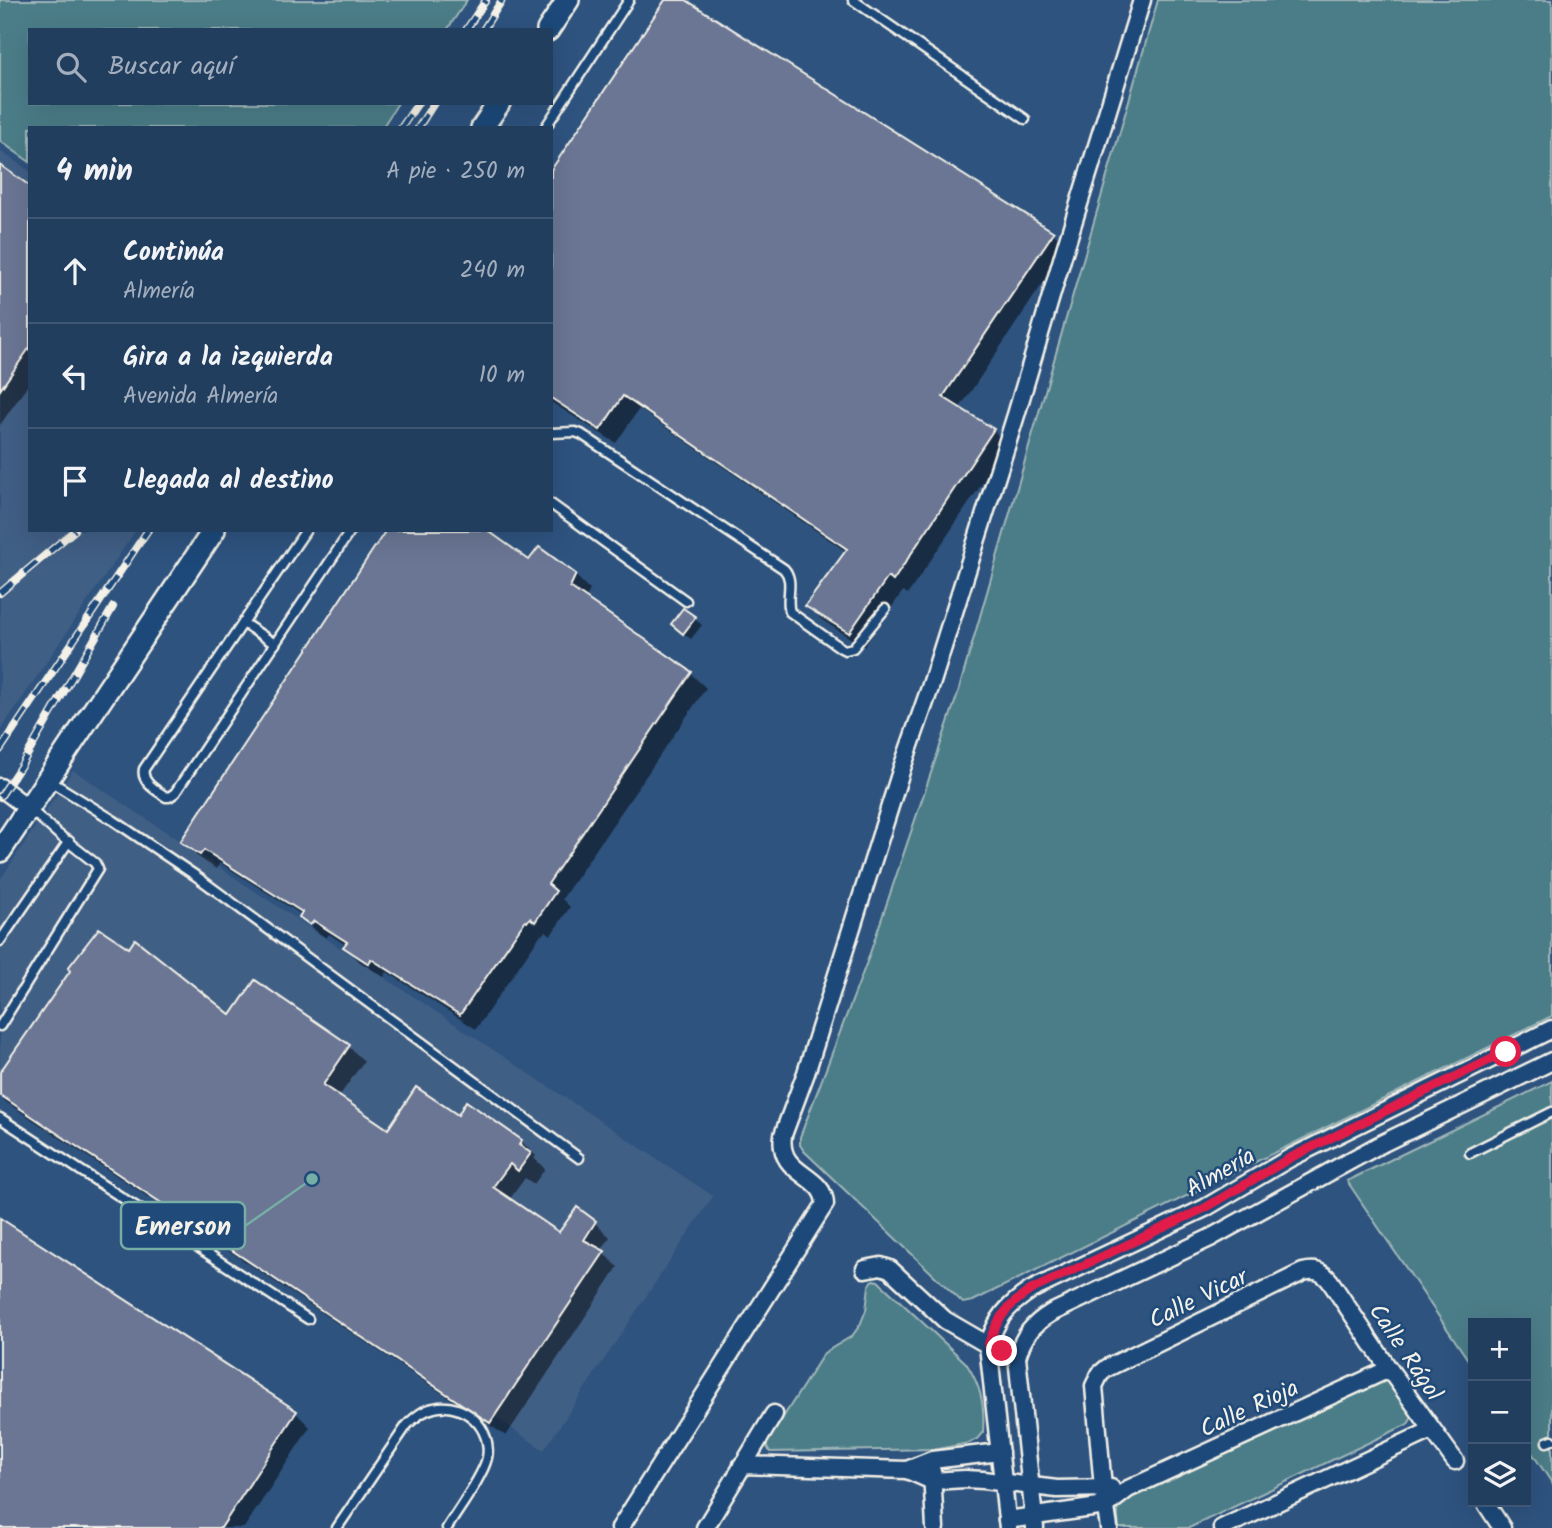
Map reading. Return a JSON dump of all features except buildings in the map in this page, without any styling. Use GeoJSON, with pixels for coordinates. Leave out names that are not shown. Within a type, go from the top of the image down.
{"type":"FeatureCollection","features":[{"type":"Feature","properties":{"kind":"street"},"geometry":{"type":"LineString","coordinates":[[549,28],[568,0]]}},
{"type":"Feature","properties":{"kind":"street"},"geometry":{"type":"LineString","coordinates":[[620,1528],[825,1204],[822,1192],[783,1154],[783,1135],[807,1073],[902,768],[931,685],[1142,0]]}},
{"type":"Feature","properties":{"kind":"street"},"geometry":{"type":"LineString","coordinates":[[483,126],[498,105]]}},
{"type":"Feature","properties":{"kind":"street"},"geometry":{"type":"LineString","coordinates":[[0,851],[213,532]]}},
{"type":"Feature","properties":{"kind":"street"},"geometry":{"type":"LineString","coordinates":[[0,787],[28,808]]}},
{"type":"Feature","properties":{"kind":"street","name":"Almería"},"geometry":{"type":"LineString","coordinates":[[988,1345],[994,1327],[1003,1313],[1031,1290],[1205,1208],[1290,1158],[1552,1029]]}},
{"type":"Feature","properties":{"kind":"street"},"geometry":{"type":"LineString","coordinates":[[1034,1523],[1017,1357],[1021,1342],[1039,1320],[1210,1238],[1377,1146],[1552,1061]]}},
{"type":"Feature","properties":{"kind":"street"},"geometry":{"type":"LineString","coordinates":[[1366,1120],[1377,1146]]}},
{"type":"Feature","properties":{"kind":"street"},"geometry":{"type":"LineString","coordinates":[[865,1269],[881,1266],[890,1269],[945,1320],[988,1345],[1017,1357]]}},
{"type":"Feature","properties":{"kind":"street","name":"Calle Rágol"},"geometry":{"type":"LineString","coordinates":[[1319,1271],[1330,1281],[1455,1461]]}},
{"type":"Feature","properties":{"kind":"street","name":"Calle Vicar"},"geometry":{"type":"LineString","coordinates":[[1103,1488],[1094,1387],[1100,1374],[1107,1368],[1303,1272],[1319,1271]]}},
{"type":"Feature","properties":{"kind":"street"},"geometry":{"type":"LineString","coordinates":[[988,1345],[1008,1524]]}},
{"type":"Feature","properties":{"kind":"street","name":"Calle Rioja"},"geometry":{"type":"LineString","coordinates":[[1008,1524],[1034,1523],[1106,1506],[1128,1489],[1389,1369]]}},
{"type":"Feature","properties":{"kind":"street"},"geometry":{"type":"LineString","coordinates":[[705,1528],[774,1414]]}},
{"type":"Feature","properties":{"kind":"street"},"geometry":{"type":"LineString","coordinates":[[1222,1528],[1432,1430]]}},
{"type":"Feature","properties":{"kind":"street"},"geometry":{"type":"LineString","coordinates":[[907,1470],[932,1460],[1000,1452]]}},
{"type":"Feature","properties":{"kind":"street"},"geometry":{"type":"LineString","coordinates":[[932,1460],[935,1528]]}},
{"type":"Feature","properties":{"kind":"street"},"geometry":{"type":"LineString","coordinates":[[742,1465],[907,1470],[932,1481]]}},
{"type":"Feature","properties":{"kind":"street","name":"Calle Rioja"},"geometry":{"type":"LineString","coordinates":[[932,1481],[965,1479],[1070,1490],[1128,1489]]}},
{"type":"Feature","properties":{"kind":"street"},"geometry":{"type":"LineString","coordinates":[[1103,1488],[1109,1528]]}},
{"type":"Feature","properties":{"kind":"street"},"geometry":{"type":"LineString","coordinates":[[1488,1507],[1499,1527]]}},
{"type":"Feature","properties":{"kind":"lane"},"geometry":{"type":"LineString","coordinates":[[546,126],[629,0]]}},
{"type":"Feature","properties":{"kind":"lane"},"geometry":{"type":"LineString","coordinates":[[853,0],[1025,120]]}},
{"type":"Feature","properties":{"kind":"lane"},"geometry":{"type":"LineString","coordinates":[[553,433],[581,434],[784,569],[790,578],[790,612],[841,648],[853,648],[885,609]]}},
{"type":"Feature","properties":{"kind":"lane"},"geometry":{"type":"LineString","coordinates":[[553,505],[686,601]]}},
{"type":"Feature","properties":{"kind":"lane"},"geometry":{"type":"LineString","coordinates":[[305,532],[144,769],[144,779],[162,794],[169,797],[176,793],[350,532]]}},
{"type":"Feature","properties":{"kind":"lane"},"geometry":{"type":"LineString","coordinates":[[243,623],[275,644]]}},
{"type":"Feature","properties":{"kind":"lane"},"geometry":{"type":"LineString","coordinates":[[47,779],[196,876],[579,1158]]}},
{"type":"Feature","properties":{"kind":"lane"},"geometry":{"type":"LineString","coordinates":[[0,1026],[98,871],[95,863],[28,808]]}},
{"type":"Feature","properties":{"kind":"lane"},"geometry":{"type":"LineString","coordinates":[[0,941],[69,841]]}},
{"type":"Feature","properties":{"kind":"lane"},"geometry":{"type":"LineString","coordinates":[[1470,1153],[1552,1111]]}},
{"type":"Feature","properties":{"kind":"lane"},"geometry":{"type":"LineString","coordinates":[[0,1118],[308,1319]]}},
{"type":"Feature","properties":{"kind":"lane"},"geometry":{"type":"LineString","coordinates":[[337,1528],[418,1414],[432,1408],[448,1406],[461,1410],[475,1420],[484,1431],[488,1442],[483,1469],[449,1527]]}},
{"type":"Feature","properties":{"kind":"shaded area"},"geometry":{"type":"Polygon","coordinates":[[[0,151],[28,170],[28,532],[135,532],[0,731],[0,151]]]}},
{"type":"Feature","properties":{"kind":"shaded area"},"geometry":{"type":"Polygon","coordinates":[[[73,770],[713,1196],[544,1450],[0,1087],[0,880],[73,770]]]}},
{"type":"Feature","properties":{"kind":"green space"},"geometry":{"type":"Polygon","coordinates":[[[0,0],[467,0],[448,28],[28,28],[28,105],[397,105],[383,126],[28,126],[28,161],[0,141],[0,0]]]}},
{"type":"Feature","properties":{"kind":"green space"},"geometry":{"type":"Polygon","coordinates":[[[1158,0],[1552,0],[1552,1016],[973,1301],[963,1303],[804,1151],[800,1145],[800,1137],[868,959],[957,696],[1158,0]]]}},
{"type":"Feature","properties":{"kind":"green space"},"geometry":{"type":"Polygon","coordinates":[[[1552,1081],[1552,1483],[1531,1452],[1531,1318],[1468,1318],[1468,1360],[1347,1181],[1552,1081]]]}},
{"type":"Feature","properties":{"kind":"green space"},"geometry":{"type":"Polygon","coordinates":[[[873,1280],[878,1281],[966,1363],[981,1396],[983,1432],[969,1443],[938,1449],[770,1452],[766,1445],[768,1441],[824,1353],[852,1336],[860,1325],[866,1310],[869,1286],[873,1280]]]}},
{"type":"Feature","properties":{"kind":"green space"},"geometry":{"type":"Polygon","coordinates":[[[1385,1381],[1411,1410],[1412,1417],[1408,1424],[1189,1528],[1119,1528],[1118,1511],[1122,1502],[1385,1381]]]}},
{"type":"Feature","properties":{"kind":"railway"},"geometry":{"type":"LineString","coordinates":[[467,28],[486,0]]}},
{"type":"Feature","properties":{"kind":"railway"},"geometry":{"type":"LineString","coordinates":[[484,28],[502,0]]}},
{"type":"Feature","properties":{"kind":"railway"},"geometry":{"type":"LineString","coordinates":[[402,126],[417,105]]}},
{"type":"Feature","properties":{"kind":"railway"},"geometry":{"type":"LineString","coordinates":[[419,126],[433,105]]}},
{"type":"Feature","properties":{"kind":"railway"},"geometry":{"type":"LineString","coordinates":[[0,593],[73,532]]}},
{"type":"Feature","properties":{"kind":"railway"},"geometry":{"type":"LineString","coordinates":[[0,750],[147,532]]}},
{"type":"Feature","properties":{"kind":"railway"},"geometry":{"type":"LineString","coordinates":[[0,797],[113,607]]}},
{"type":"Feature","properties":{"kind":"place","name":"Emerson"},"geometry":{"type":"Point","coordinates":[312,1179]}},
{"type":"Feature","properties":{"kind":"route"},"geometry":{"type":"LineString","coordinates":[[1002,1351],[988,1345],[994,1327],[1003,1313],[1031,1290],[1162,1230],[1290,1158],[1506,1052]]}}]}
